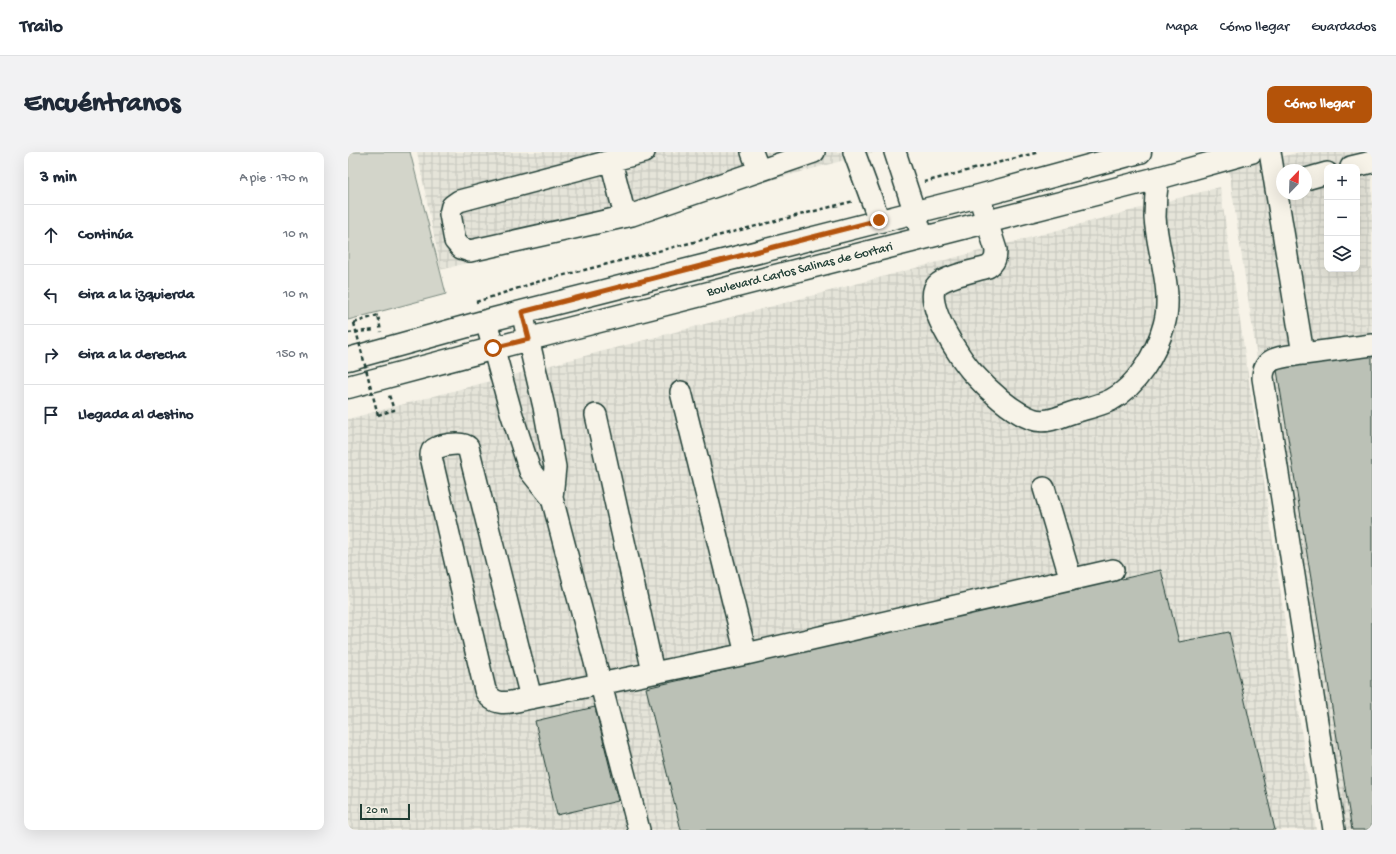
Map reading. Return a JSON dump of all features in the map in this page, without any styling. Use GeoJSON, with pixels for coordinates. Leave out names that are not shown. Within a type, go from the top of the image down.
{"type":"FeatureCollection","features":[{"type":"Feature","properties":{"kind":"main road","name":"Boulevard Carlos Salinas de Gortari"},"geometry":{"type":"LineString","coordinates":[[348,359],[385,335],[486,321],[879,220],[979,196],[1140,152]]}},
{"type":"Feature","properties":{"kind":"main road","name":"Boulevard Carlos Salinas de Gortari"},"geometry":{"type":"LineString","coordinates":[[348,387],[493,348],[1158,178],[1251,152]]}},
{"type":"Feature","properties":{"kind":"lane"},"geometry":{"type":"LineString","coordinates":[[644,152],[459,201],[452,206],[450,214],[455,241],[461,248],[470,251],[625,216],[756,161],[814,152]]}},
{"type":"Feature","properties":{"kind":"lane"},"geometry":{"type":"LineString","coordinates":[[854,152],[879,220]]}},
{"type":"Feature","properties":{"kind":"lane"},"geometry":{"type":"LineString","coordinates":[[895,152],[923,238]]}},
{"type":"Feature","properties":{"kind":"lane"},"geometry":{"type":"LineString","coordinates":[[1270,152],[1276,175]]}},
{"type":"Feature","properties":{"kind":"lane"},"geometry":{"type":"LineString","coordinates":[[611,161],[625,216]]}},
{"type":"Feature","properties":{"kind":"lane"},"geometry":{"type":"LineString","coordinates":[[1360,165],[1372,162]]}},
{"type":"Feature","properties":{"kind":"lane"},"geometry":{"type":"LineString","coordinates":[[1312,177],[1324,174]]}},
{"type":"Feature","properties":{"kind":"lane"},"geometry":{"type":"LineString","coordinates":[[979,196],[996,250],[994,263],[988,267],[945,280],[936,286],[933,292],[934,304],[943,329],[972,372],[992,392],[1020,413],[1034,420],[1049,420],[1110,401],[1126,390],[1144,369],[1158,342],[1164,325],[1167,307],[1163,266],[1155,218],[1158,178]]}},
{"type":"Feature","properties":{"kind":"lane"},"geometry":{"type":"LineString","coordinates":[[1281,200],[1303,354]]}},
{"type":"Feature","properties":{"kind":"lane"},"geometry":{"type":"LineString","coordinates":[[522,312],[529,339],[555,467],[552,498],[639,830]]}},
{"type":"Feature","properties":{"kind":"lane"},"geometry":{"type":"LineString","coordinates":[[486,321],[511,412],[530,471],[552,498]]}},
{"type":"Feature","properties":{"kind":"lane"},"geometry":{"type":"LineString","coordinates":[[1334,830],[1262,378],[1263,369],[1267,363],[1278,358],[1372,345]]}},
{"type":"Feature","properties":{"kind":"lane"},"geometry":{"type":"LineString","coordinates":[[681,392],[746,654]]}},
{"type":"Feature","properties":{"kind":"lane"},"geometry":{"type":"LineString","coordinates":[[596,415],[653,672]]}},
{"type":"Feature","properties":{"kind":"lane"},"geometry":{"type":"LineString","coordinates":[[531,698],[468,447],[460,443],[437,448],[433,450],[431,455],[432,461],[485,690],[489,698],[494,702],[504,703],[531,698],[746,654],[1112,570]]}},
{"type":"Feature","properties":{"kind":"lane"},"geometry":{"type":"LineString","coordinates":[[1044,488],[1071,580]]}},
{"type":"Feature","properties":{"kind":"path"},"geometry":{"type":"LineString","coordinates":[[907,186],[1039,152]]}},
{"type":"Feature","properties":{"kind":"path"},"geometry":{"type":"LineString","coordinates":[[474,303],[537,282],[687,243],[784,220],[870,196]]}},
{"type":"Feature","properties":{"kind":"path"},"geometry":{"type":"LineString","coordinates":[[348,333],[356,331],[385,335],[378,315],[354,323],[356,331],[378,415],[394,410],[384,378]]}},
{"type":"Feature","properties":{"kind":"shaded area"},"geometry":{"type":"Polygon","coordinates":[[[348,152],[410,152],[446,294],[348,320],[348,152]]]}},
{"type":"Feature","properties":{"kind":"shaded area"},"geometry":{"type":"Polygon","coordinates":[[[417,152],[874,152],[441,270],[417,152]]]}},
{"type":"Feature","properties":{"kind":"shaded area"},"geometry":{"type":"Polygon","coordinates":[[[1300,152],[1372,152],[1372,830],[1328,830],[1229,171],[1300,152]]]}},
{"type":"Feature","properties":{"kind":"shaded area"},"geometry":{"type":"Polygon","coordinates":[[[1220,187],[1316,830],[348,830],[348,419],[1220,187]]]}},
{"type":"Feature","properties":{"kind":"building"},"geometry":{"type":"Polygon","coordinates":[[[1372,350],[1372,830],[1352,830],[1276,364],[1372,350]]]}},
{"type":"Feature","properties":{"kind":"building"},"geometry":{"type":"Polygon","coordinates":[[[1161,570],[1179,642],[1229,632],[1275,830],[681,830],[646,688],[1161,570]]]}},
{"type":"Feature","properties":{"kind":"building"},"geometry":{"type":"Polygon","coordinates":[[[595,707],[618,801],[557,815],[535,721],[595,707]]]}},
{"type":"Feature","properties":{"kind":"route"},"geometry":{"type":"LineString","coordinates":[[493,348],[529,339],[522,312],[741,257],[879,220]]}}]}
